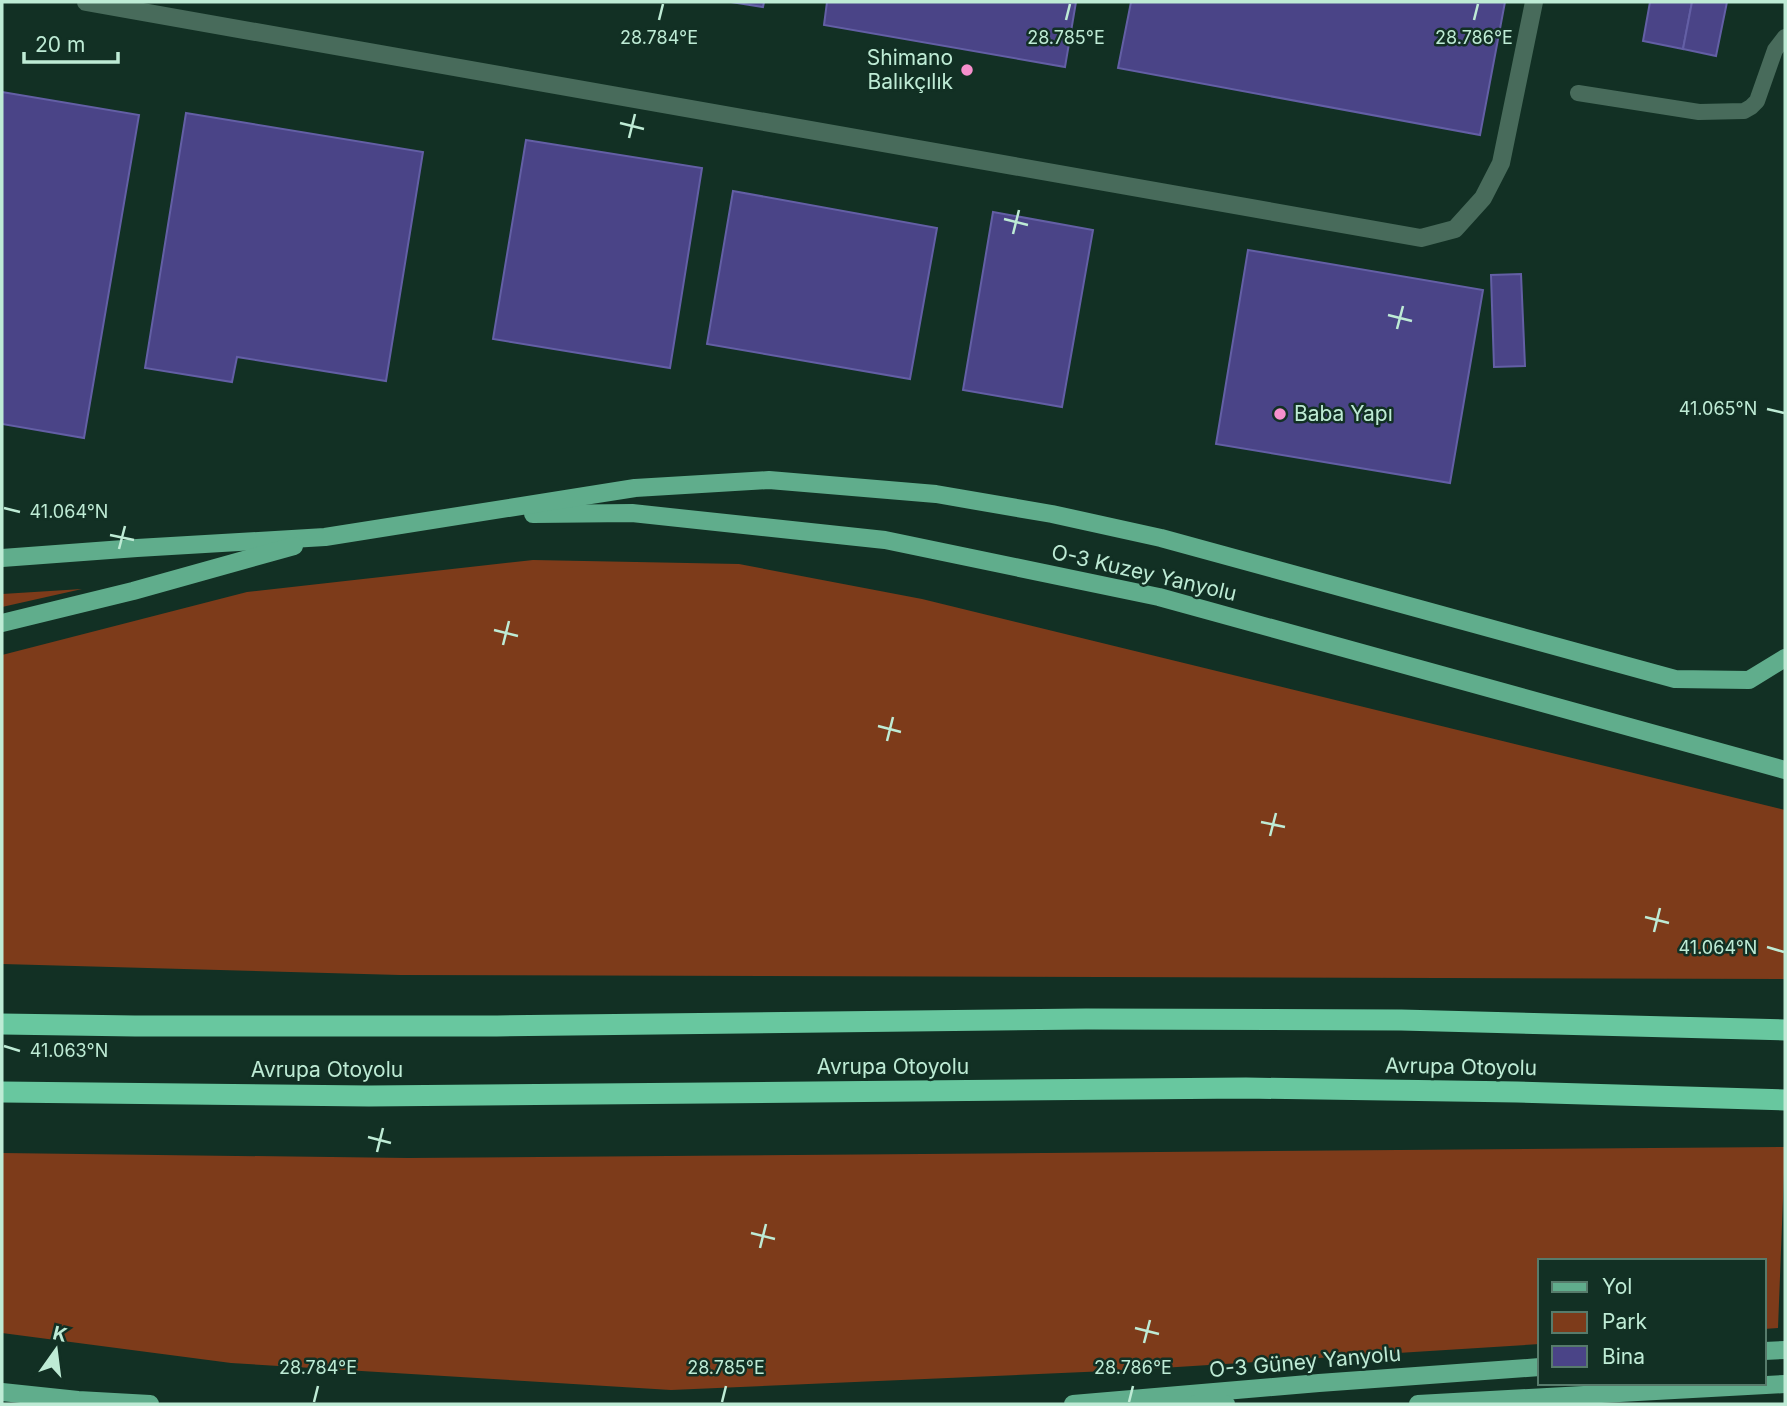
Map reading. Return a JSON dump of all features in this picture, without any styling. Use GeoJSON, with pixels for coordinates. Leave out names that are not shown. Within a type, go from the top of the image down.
{"type":"FeatureCollection","features":[{"type":"Feature","properties":{"kind":"highway","name":"Avrupa Otoyolu"},"geometry":{"type":"LineString","coordinates":[[2,1024],[497,1026],[1072,1020],[1401,1020],[1785,1030]]}},
{"type":"Feature","properties":{"kind":"highway","name":"Avrupa Otoyolu"},"geometry":{"type":"LineString","coordinates":[[2,1092],[383,1096],[1245,1088],[1517,1091],[1785,1100]]}},
{"type":"Feature","properties":{"kind":"main road"},"geometry":{"type":"LineString","coordinates":[[2,558],[325,537],[635,488],[769,480],[936,494],[1052,514],[1161,538],[1675,679],[1749,680],[1785,658]]}},
{"type":"Feature","properties":{"kind":"main road","name":"O-3 Kuzey Yanyolu"},"geometry":{"type":"LineString","coordinates":[[477,514],[632,513],[885,540],[1158,597],[1785,770]]}},
{"type":"Feature","properties":{"kind":"main road"},"geometry":{"type":"LineString","coordinates":[[2,623],[132,591],[325,537]]}},
{"type":"Feature","properties":{"kind":"main road"},"geometry":{"type":"LineString","coordinates":[[1766,1351],[1785,1350]]}},
{"type":"Feature","properties":{"kind":"main road","name":"O-3 Güney Yanyolu"},"geometry":{"type":"LineString","coordinates":[[1080,1404],[1538,1367]]}},
{"type":"Feature","properties":{"kind":"main road"},"geometry":{"type":"LineString","coordinates":[[1419,1404],[1785,1384]]}},
{"type":"Feature","properties":{"kind":"main road"},"geometry":{"type":"LineString","coordinates":[[2,1392],[83,1402],[150,1404]]}},
{"type":"Feature","properties":{"kind":"main road"},"geometry":{"type":"LineString","coordinates":[[1080,1404],[1226,1404]]}},
{"type":"Feature","properties":{"kind":"street"},"geometry":{"type":"LineString","coordinates":[[86,2],[1421,238],[1455,229],[1483,198],[1501,163],[1534,2]]}},
{"type":"Feature","properties":{"kind":"lane"},"geometry":{"type":"LineString","coordinates":[[1578,93],[1699,112],[1744,110],[1757,102],[1775,50],[1785,37]]}},
{"type":"Feature","properties":{"kind":"green space"},"geometry":{"type":"Polygon","coordinates":[[[533,560],[739,564],[922,599],[1785,810],[1785,979],[400,975],[2,964],[2,655],[247,592],[533,560]]]}},
{"type":"Feature","properties":{"kind":"green space"},"geometry":{"type":"Polygon","coordinates":[[[82,589],[2,607],[2,594],[82,589]]]}},
{"type":"Feature","properties":{"kind":"green space"},"geometry":{"type":"Polygon","coordinates":[[[1785,1147],[1778,1328],[1766,1329],[1766,1259],[1538,1259],[1538,1344],[1130,1370],[671,1390],[231,1363],[2,1333],[2,1153],[408,1158],[1785,1147]]]}},
{"type":"Feature","properties":{"kind":"building"},"geometry":{"type":"Polygon","coordinates":[[[731,2],[764,2],[763,7],[731,2]]]}},
{"type":"Feature","properties":{"kind":"building"},"geometry":{"type":"Polygon","coordinates":[[[827,2],[1076,2],[1065,67],[824,25],[827,2]]]}},
{"type":"Feature","properties":{"kind":"building"},"geometry":{"type":"Polygon","coordinates":[[[1131,2],[1505,2],[1480,135],[1118,68],[1131,2]]]}},
{"type":"Feature","properties":{"kind":"building"},"geometry":{"type":"Polygon","coordinates":[[[1650,2],[1692,2],[1683,49],[1643,41],[1650,2]]]}},
{"type":"Feature","properties":{"kind":"building"},"geometry":{"type":"Polygon","coordinates":[[[1692,2],[1727,2],[1716,56],[1683,49],[1692,2]]]}},
{"type":"Feature","properties":{"kind":"building"},"geometry":{"type":"Polygon","coordinates":[[[2,92],[139,115],[84,438],[2,424],[2,92]]]}},
{"type":"Feature","properties":{"kind":"building"},"geometry":{"type":"Polygon","coordinates":[[[186,113],[423,152],[386,381],[237,357],[232,382],[145,368],[186,113]]]}},
{"type":"Feature","properties":{"kind":"building"},"geometry":{"type":"Polygon","coordinates":[[[526,140],[702,168],[670,368],[493,339],[526,140]]]}},
{"type":"Feature","properties":{"kind":"building"},"geometry":{"type":"Polygon","coordinates":[[[733,191],[937,228],[910,379],[707,344],[733,191]]]}},
{"type":"Feature","properties":{"kind":"building"},"geometry":{"type":"Polygon","coordinates":[[[993,212],[1093,230],[1062,407],[963,390],[993,212]]]}},
{"type":"Feature","properties":{"kind":"building"},"geometry":{"type":"Polygon","coordinates":[[[1248,250],[1483,290],[1450,483],[1216,444],[1248,250]]]}},
{"type":"Feature","properties":{"kind":"building"},"geometry":{"type":"Polygon","coordinates":[[[1521,274],[1525,366],[1494,367],[1491,275],[1521,274]]]}},
{"type":"Feature","properties":{"kind":"place","name":"Shimano Balıkçılık"},"geometry":{"type":"Point","coordinates":[967,70]}},
{"type":"Feature","properties":{"kind":"place","name":"Baba Yapı"},"geometry":{"type":"Point","coordinates":[1280,414]}}]}
